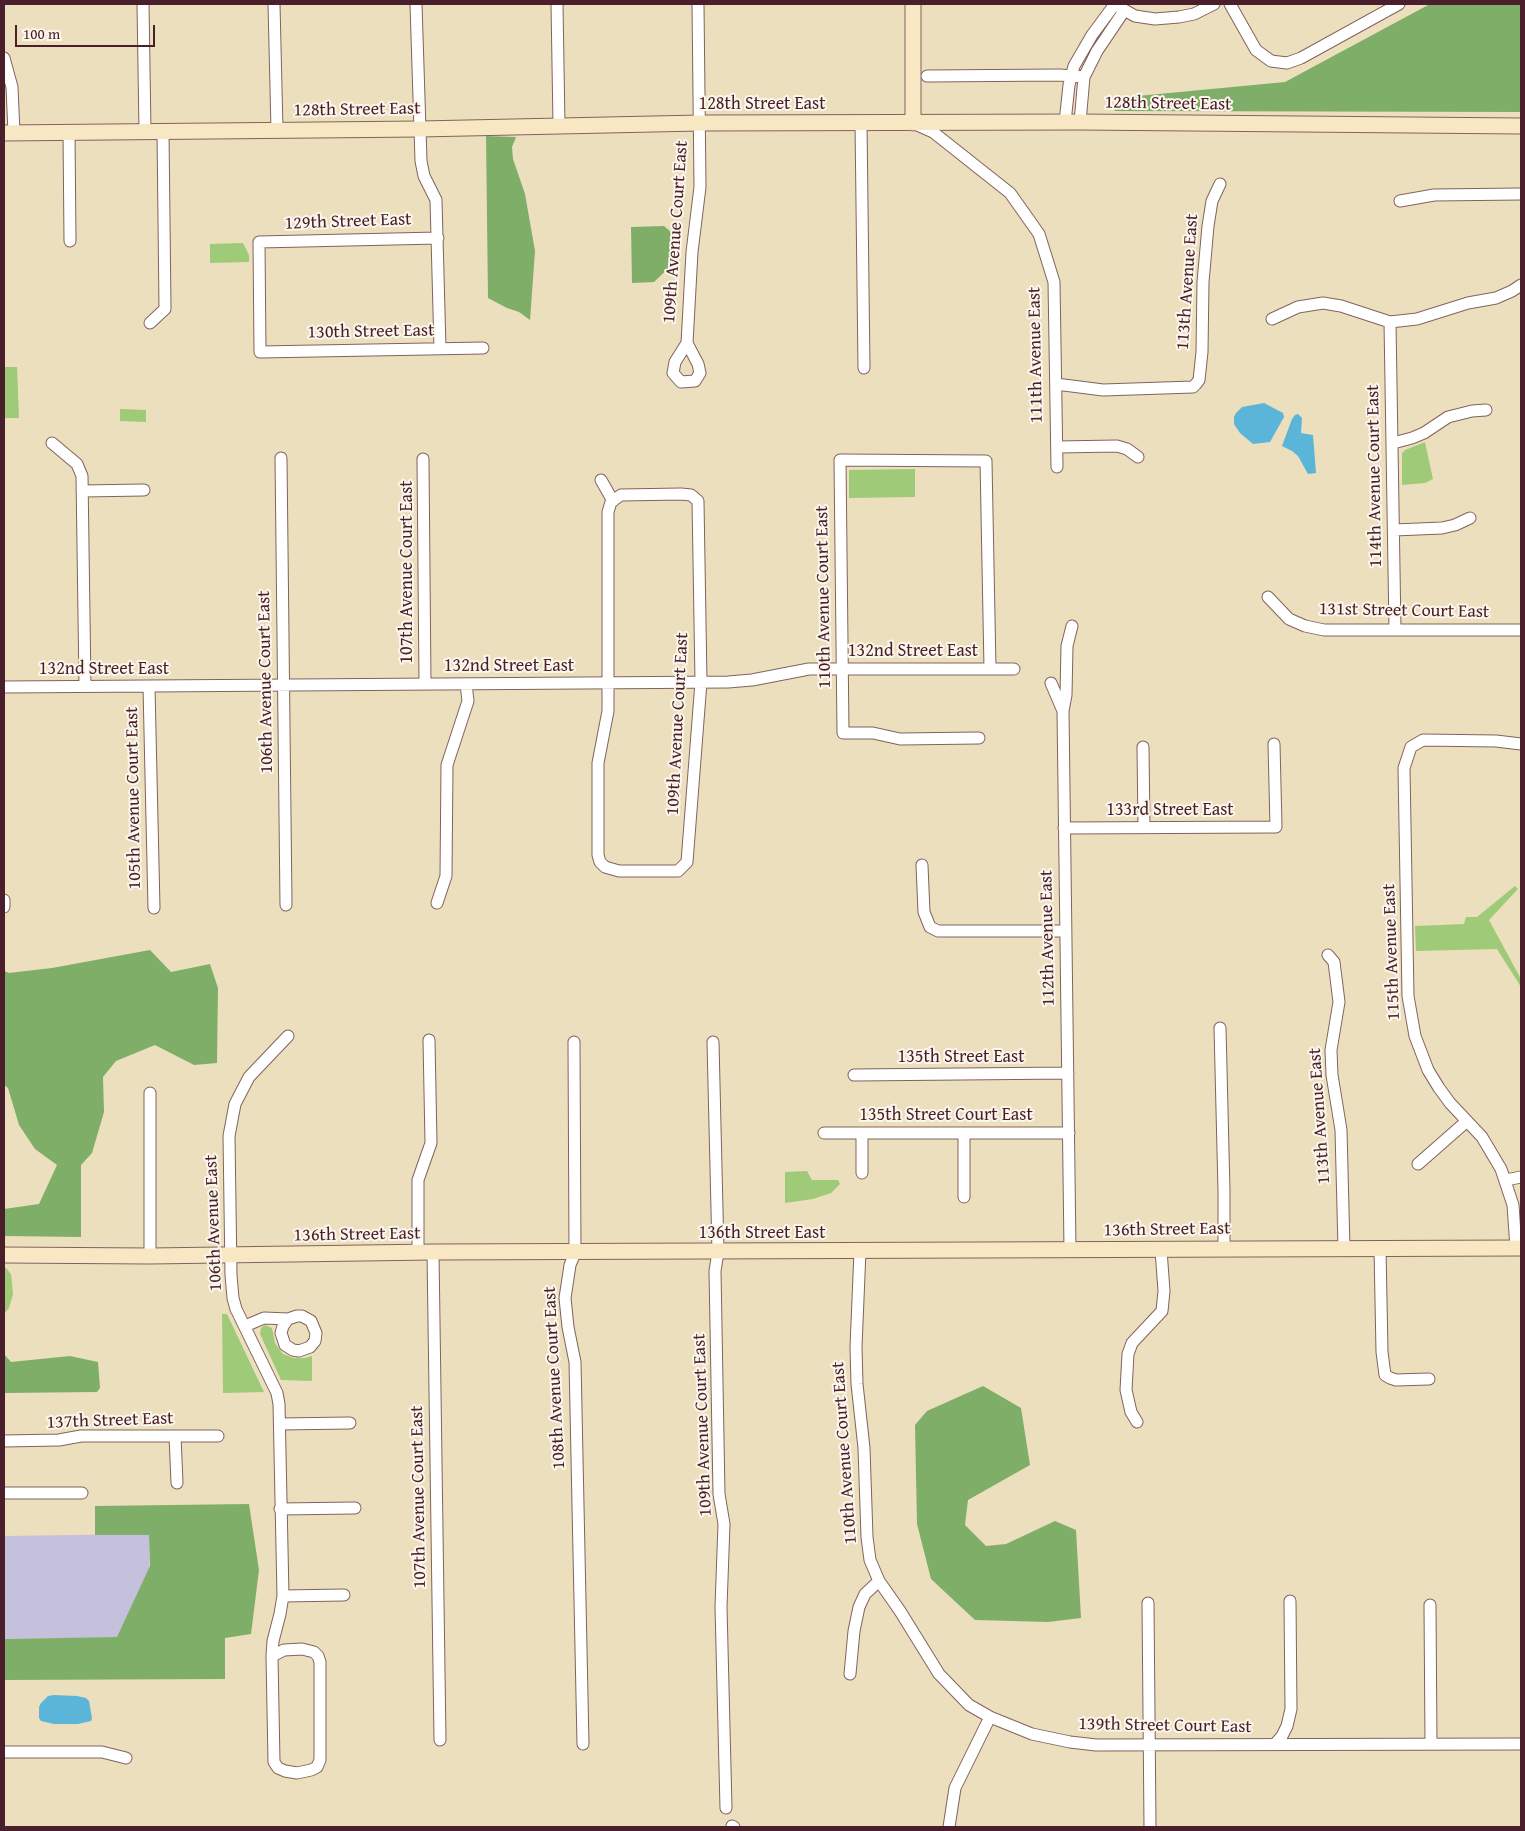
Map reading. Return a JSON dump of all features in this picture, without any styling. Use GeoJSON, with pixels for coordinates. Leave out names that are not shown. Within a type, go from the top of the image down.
{"type":"FeatureCollection","features":[{"type":"Feature","properties":{"kind":"street"},"geometry":{"type":"LineString","coordinates":[[143,4],[145,131]]}},
{"type":"Feature","properties":{"kind":"street"},"geometry":{"type":"LineString","coordinates":[[274,4],[277,130]]}},
{"type":"Feature","properties":{"kind":"street"},"geometry":{"type":"LineString","coordinates":[[416,4],[421,161],[424,176],[436,200],[440,348]]}},
{"type":"Feature","properties":{"kind":"street"},"geometry":{"type":"LineString","coordinates":[[557,4],[559,126]]}},
{"type":"Feature","properties":{"kind":"street","name":"109th Avenue Court East"},"geometry":{"type":"LineString","coordinates":[[687,343],[692,252],[700,187],[698,4]]}},
{"type":"Feature","properties":{"kind":"street"},"geometry":{"type":"LineString","coordinates":[[912,4],[913,123]]}},
{"type":"Feature","properties":{"kind":"street"},"geometry":{"type":"LineString","coordinates":[[1118,6],[1134,16],[1155,20],[1179,18],[1194,14],[1214,4]]}},
{"type":"Feature","properties":{"kind":"street"},"geometry":{"type":"LineString","coordinates":[[1230,4],[1256,50],[1266,59],[1287,63],[1302,58],[1399,4]]}},
{"type":"Feature","properties":{"kind":"street"},"geometry":{"type":"LineString","coordinates":[[1072,122],[1071,75],[1080,54],[1118,6]]}},
{"type":"Feature","properties":{"kind":"street"},"geometry":{"type":"LineString","coordinates":[[1072,122],[1084,77],[1118,6]]}},
{"type":"Feature","properties":{"kind":"street"},"geometry":{"type":"LineString","coordinates":[[4,58],[12,87],[9,133]]}},
{"type":"Feature","properties":{"kind":"street"},"geometry":{"type":"LineString","coordinates":[[927,76],[1071,75],[1084,77]]}},
{"type":"Feature","properties":{"kind":"street","name":"128th Street East"},"geometry":{"type":"LineString","coordinates":[[9,133],[420,129],[700,123],[1072,122],[1521,126]]}},
{"type":"Feature","properties":{"kind":"street"},"geometry":{"type":"LineString","coordinates":[[861,123],[864,368]]}},
{"type":"Feature","properties":{"kind":"street","name":"111th Avenue East"},"geometry":{"type":"LineString","coordinates":[[913,123],[933,132],[1010,193],[1040,234],[1054,282],[1057,467]]}},
{"type":"Feature","properties":{"kind":"street"},"geometry":{"type":"LineString","coordinates":[[150,323],[164,308],[163,131]]}},
{"type":"Feature","properties":{"kind":"street"},"geometry":{"type":"LineString","coordinates":[[69,132],[70,241]]}},
{"type":"Feature","properties":{"kind":"street","name":"113th Avenue East"},"geometry":{"type":"LineString","coordinates":[[1056,384],[1102,390],[1193,387],[1196,384],[1199,380],[1202,352],[1203,282],[1208,226],[1212,201],[1220,184]]}},
{"type":"Feature","properties":{"kind":"street"},"geometry":{"type":"LineString","coordinates":[[1400,201],[1434,195],[1521,194]]}},
{"type":"Feature","properties":{"kind":"street","name":"129th Street East"},"geometry":{"type":"LineString","coordinates":[[260,352],[259,242],[438,238]]}},
{"type":"Feature","properties":{"kind":"street"},"geometry":{"type":"LineString","coordinates":[[1272,319],[1298,307],[1323,304],[1341,306],[1390,322],[1423,318],[1468,303],[1496,298],[1521,285]]}},
{"type":"Feature","properties":{"kind":"street","name":"114th Avenue Court East"},"geometry":{"type":"LineString","coordinates":[[1390,322],[1395,630]]}},
{"type":"Feature","properties":{"kind":"street","name":"130th Street East"},"geometry":{"type":"LineString","coordinates":[[260,352],[483,348]]}},
{"type":"Feature","properties":{"kind":"street"},"geometry":{"type":"LineString","coordinates":[[1393,443],[1424,433],[1448,418],[1472,411],[1486,410]]}},
{"type":"Feature","properties":{"kind":"street"},"geometry":{"type":"LineString","coordinates":[[52,443],[73,460],[81,472],[85,686]]}},
{"type":"Feature","properties":{"kind":"street"},"geometry":{"type":"LineString","coordinates":[[1057,447],[1117,446],[1127,449],[1138,457]]}},
{"type":"Feature","properties":{"kind":"street","name":"106th Avenue Court East"},"geometry":{"type":"LineString","coordinates":[[281,458],[286,905]]}},
{"type":"Feature","properties":{"kind":"street","name":"107th Avenue Court East"},"geometry":{"type":"LineString","coordinates":[[423,459],[425,684]]}},
{"type":"Feature","properties":{"kind":"street","name":"110th Avenue Court East"},"geometry":{"type":"LineString","coordinates":[[979,738],[900,739],[872,733],[843,733],[840,460],[986,461],[990,669]]}},
{"type":"Feature","properties":{"kind":"street"},"geometry":{"type":"LineString","coordinates":[[601,480],[613,501],[609,506],[606,519],[607,682]]}},
{"type":"Feature","properties":{"kind":"street"},"geometry":{"type":"LineString","coordinates":[[82,491],[144,490]]}},
{"type":"Feature","properties":{"kind":"street","name":"109th Avenue Court East"},"geometry":{"type":"LineString","coordinates":[[607,682],[607,716],[598,763],[597,782],[598,854],[600,862],[605,867],[619,870],[678,871],[687,862],[701,682],[698,500],[691,495],[681,494],[624,495],[613,501]]}},
{"type":"Feature","properties":{"kind":"street"},"geometry":{"type":"LineString","coordinates":[[1394,530],[1442,528],[1455,525],[1470,518]]}},
{"type":"Feature","properties":{"kind":"street","name":"131st Street Court East"},"geometry":{"type":"LineString","coordinates":[[1268,597],[1289,619],[1314,628],[1521,630]]}},
{"type":"Feature","properties":{"kind":"street","name":"112th Avenue East"},"geometry":{"type":"LineString","coordinates":[[1070,1250],[1063,711],[1066,695],[1067,646],[1072,626]]}},
{"type":"Feature","properties":{"kind":"street","name":"132nd Street East"},"geometry":{"type":"LineString","coordinates":[[4,687],[701,682],[752,680],[809,669],[1014,669]]}},
{"type":"Feature","properties":{"kind":"street"},"geometry":{"type":"LineString","coordinates":[[1051,683],[1063,711]]}},
{"type":"Feature","properties":{"kind":"street"},"geometry":{"type":"LineString","coordinates":[[437,903],[446,876],[447,766],[468,701],[466,684]]}},
{"type":"Feature","properties":{"kind":"street","name":"105th Avenue Court East"},"geometry":{"type":"LineString","coordinates":[[148,686],[154,908]]}},
{"type":"Feature","properties":{"kind":"street","name":"115th Avenue East"},"geometry":{"type":"LineString","coordinates":[[1519,1248],[1506,1180],[1488,1146],[1475,1129],[1450,1103],[1428,1070],[1410,1018],[1404,768],[1411,747],[1423,740],[1496,741],[1521,744]]}},
{"type":"Feature","properties":{"kind":"street","name":"133rd Street East"},"geometry":{"type":"LineString","coordinates":[[1064,828],[1276,827],[1274,744]]}},
{"type":"Feature","properties":{"kind":"street"},"geometry":{"type":"LineString","coordinates":[[1142,747],[1144,827]]}},
{"type":"Feature","properties":{"kind":"street"},"geometry":{"type":"LineString","coordinates":[[922,865],[924,912],[928,924],[938,931],[1066,931]]}},
{"type":"Feature","properties":{"kind":"street"},"geometry":{"type":"LineString","coordinates":[[4,900],[4,908]]}},
{"type":"Feature","properties":{"kind":"street","name":"113th Avenue East"},"geometry":{"type":"LineString","coordinates":[[1328,955],[1334,962],[1336,970],[1339,1002],[1332,1050],[1332,1075],[1341,1130],[1344,1249]]}},
{"type":"Feature","properties":{"kind":"street"},"geometry":{"type":"LineString","coordinates":[[1220,1028],[1224,1248]]}},
{"type":"Feature","properties":{"kind":"street","name":"106th Avenue East"},"geometry":{"type":"LineString","coordinates":[[272,1656],[284,1650],[302,1649],[314,1652],[318,1656],[320,1662],[320,1760],[317,1767],[311,1770],[297,1773],[285,1771],[278,1768],[274,1762],[272,1656],[273,1641],[283,1596],[280,1424],[277,1392],[236,1309],[233,1298],[229,1136],[235,1104],[249,1077],[288,1036]]}},
{"type":"Feature","properties":{"kind":"street","name":"107th Avenue Court East"},"geometry":{"type":"LineString","coordinates":[[429,1040],[430,1143],[418,1180],[425,1252],[440,1740]]}},
{"type":"Feature","properties":{"kind":"street","name":"108th Avenue Court East"},"geometry":{"type":"LineString","coordinates":[[574,1042],[575,1253],[570,1265],[565,1298],[568,1327],[575,1362],[583,1744]]}},
{"type":"Feature","properties":{"kind":"street","name":"109th Avenue Court East"},"geometry":{"type":"LineString","coordinates":[[713,1042],[718,1252],[716,1281],[720,1494],[724,1524],[721,1607],[726,1808]]}},
{"type":"Feature","properties":{"kind":"street","name":"135th Street East"},"geometry":{"type":"LineString","coordinates":[[854,1075],[1068,1073]]}},
{"type":"Feature","properties":{"kind":"street"},"geometry":{"type":"LineString","coordinates":[[150,1093],[150,1256]]}},
{"type":"Feature","properties":{"kind":"street"},"geometry":{"type":"LineString","coordinates":[[1418,1164],[1467,1120]]}},
{"type":"Feature","properties":{"kind":"street","name":"135th Street Court East"},"geometry":{"type":"LineString","coordinates":[[824,1133],[1069,1133]]}},
{"type":"Feature","properties":{"kind":"street"},"geometry":{"type":"LineString","coordinates":[[862,1133],[862,1173]]}},
{"type":"Feature","properties":{"kind":"street"},"geometry":{"type":"LineString","coordinates":[[964,1133],[964,1197]]}},
{"type":"Feature","properties":{"kind":"street"},"geometry":{"type":"LineString","coordinates":[[1506,1180],[1521,1177]]}},
{"type":"Feature","properties":{"kind":"street","name":"136th Street East"},"geometry":{"type":"LineString","coordinates":[[4,1254],[150,1256],[425,1252],[575,1253],[1161,1250],[1224,1248],[1519,1248]]}},
{"type":"Feature","properties":{"kind":"street"},"geometry":{"type":"LineString","coordinates":[[1380,1249],[1382,1352],[1385,1375],[1396,1380],[1429,1380]]}},
{"type":"Feature","properties":{"kind":"street"},"geometry":{"type":"LineString","coordinates":[[1137,1422],[1131,1412],[1126,1390],[1128,1354],[1132,1344],[1162,1311],[1164,1291],[1161,1250]]}},
{"type":"Feature","properties":{"kind":"street","name":"110th Avenue Court East"},"geometry":{"type":"LineString","coordinates":[[860,1251],[856,1347],[864,1448],[867,1546],[870,1560],[879,1582]]}},
{"type":"Feature","properties":{"kind":"street"},"geometry":{"type":"LineString","coordinates":[[245,1326],[264,1318],[288,1319]]}},
{"type":"Feature","properties":{"kind":"street"},"geometry":{"type":"LineString","coordinates":[[280,1424],[350,1423]]}},
{"type":"Feature","properties":{"kind":"street","name":"137th Street East"},"geometry":{"type":"LineString","coordinates":[[4,1441],[59,1440],[81,1436],[218,1436]]}},
{"type":"Feature","properties":{"kind":"street"},"geometry":{"type":"LineString","coordinates":[[174,1436],[177,1483]]}},
{"type":"Feature","properties":{"kind":"street"},"geometry":{"type":"LineString","coordinates":[[4,1493],[82,1493]]}},
{"type":"Feature","properties":{"kind":"street"},"geometry":{"type":"LineString","coordinates":[[280,1509],[356,1508]]}},
{"type":"Feature","properties":{"kind":"street"},"geometry":{"type":"LineString","coordinates":[[850,1674],[854,1631],[859,1607],[865,1594],[879,1582]]}},
{"type":"Feature","properties":{"kind":"street","name":"139th Street Court East"},"geometry":{"type":"LineString","coordinates":[[879,1582],[900,1611],[938,1674],[969,1705],[990,1717],[1032,1734],[1070,1742],[1096,1744],[1521,1744]]}},
{"type":"Feature","properties":{"kind":"street"},"geometry":{"type":"LineString","coordinates":[[283,1596],[344,1594]]}},
{"type":"Feature","properties":{"kind":"street"},"geometry":{"type":"LineString","coordinates":[[1275,1744],[1288,1726],[1291,1709],[1290,1601]]}},
{"type":"Feature","properties":{"kind":"street"},"geometry":{"type":"LineString","coordinates":[[1148,1603],[1150,1827]]}},
{"type":"Feature","properties":{"kind":"street"},"geometry":{"type":"LineString","coordinates":[[1430,1605],[1431,1744]]}},
{"type":"Feature","properties":{"kind":"street"},"geometry":{"type":"LineString","coordinates":[[950,1827],[952,1797],[957,1781],[990,1717]]}},
{"type":"Feature","properties":{"kind":"street"},"geometry":{"type":"LineString","coordinates":[[4,1752],[102,1752],[126,1758]]}},
{"type":"Feature","properties":{"kind":"shaded area"},"geometry":{"type":"Polygon","coordinates":[[[149,1534],[151,1637],[4,1639],[4,1536],[149,1534]]]}},
{"type":"Feature","properties":{"kind":"green space"},"geometry":{"type":"Polygon","coordinates":[[[1430,4],[1521,4],[1521,112],[1114,111],[1127,97],[1285,82],[1430,4]]]}},
{"type":"Feature","properties":{"kind":"green space"},"geometry":{"type":"Polygon","coordinates":[[[486,136],[516,137],[512,147],[513,159],[525,194],[535,251],[530,320],[519,312],[488,298],[486,136]]]}},
{"type":"Feature","properties":{"kind":"green space"},"geometry":{"type":"Polygon","coordinates":[[[664,226],[679,239],[677,260],[654,282],[632,283],[631,227],[664,226]]]}},
{"type":"Feature","properties":{"kind":"green space"},"geometry":{"type":"Polygon","coordinates":[[[243,243],[249,255],[249,262],[210,263],[210,244],[243,243]]]}},
{"type":"Feature","properties":{"kind":"green space"},"geometry":{"type":"Polygon","coordinates":[[[4,367],[17,367],[19,418],[4,418],[4,367]]]}},
{"type":"Feature","properties":{"kind":"green space"},"geometry":{"type":"Polygon","coordinates":[[[120,409],[146,410],[146,422],[120,421],[120,409]]]}},
{"type":"Feature","properties":{"kind":"green space"},"geometry":{"type":"Polygon","coordinates":[[[1425,442],[1433,479],[1425,483],[1402,485],[1402,453],[1425,442]]]}},
{"type":"Feature","properties":{"kind":"green space"},"geometry":{"type":"Polygon","coordinates":[[[915,469],[915,497],[849,498],[849,470],[915,469]]]}},
{"type":"Feature","properties":{"kind":"green space"},"geometry":{"type":"Polygon","coordinates":[[[1515,886],[1518,889],[1489,920],[1521,979],[1521,987],[1497,949],[1416,951],[1415,926],[1464,924],[1466,917],[1477,917],[1515,886]]]}},
{"type":"Feature","properties":{"kind":"green space"},"geometry":{"type":"Polygon","coordinates":[[[150,950],[171,972],[210,964],[218,988],[217,1063],[194,1065],[155,1045],[116,1061],[103,1077],[104,1112],[92,1153],[81,1165],[81,1237],[4,1236],[4,1209],[39,1204],[57,1165],[35,1149],[19,1125],[8,1088],[4,1085],[4,971],[9,973],[52,968],[150,950]]]}},
{"type":"Feature","properties":{"kind":"green space"},"geometry":{"type":"Polygon","coordinates":[[[807,1171],[812,1180],[838,1180],[840,1184],[831,1193],[813,1199],[785,1203],[785,1172],[807,1171]]]}},
{"type":"Feature","properties":{"kind":"green space"},"geometry":{"type":"Polygon","coordinates":[[[4,1268],[11,1274],[13,1294],[9,1308],[4,1314],[4,1268]]]}},
{"type":"Feature","properties":{"kind":"green space"},"geometry":{"type":"Polygon","coordinates":[[[222,1314],[227,1314],[264,1392],[223,1393],[222,1314]]]}},
{"type":"Feature","properties":{"kind":"green space"},"geometry":{"type":"Polygon","coordinates":[[[265,1325],[272,1328],[275,1343],[283,1354],[294,1358],[312,1356],[312,1381],[281,1380],[260,1334],[261,1328],[265,1325]]]}},
{"type":"Feature","properties":{"kind":"green space"},"geometry":{"type":"Polygon","coordinates":[[[4,1354],[11,1362],[70,1356],[98,1362],[100,1388],[97,1392],[4,1393],[4,1354]]]}},
{"type":"Feature","properties":{"kind":"green space"},"geometry":{"type":"Polygon","coordinates":[[[983,1386],[1021,1408],[1030,1465],[968,1500],[965,1525],[986,1546],[1006,1544],[1055,1521],[1076,1530],[1081,1618],[1048,1622],[975,1620],[931,1579],[917,1524],[915,1425],[927,1411],[983,1386]]]}},
{"type":"Feature","properties":{"kind":"green space"},"geometry":{"type":"Polygon","coordinates":[[[249,1504],[259,1570],[251,1634],[225,1638],[225,1679],[4,1680],[4,1639],[117,1637],[150,1566],[149,1535],[95,1535],[95,1506],[249,1504]]]}},
{"type":"Feature","properties":{"kind":"water"},"geometry":{"type":"Polygon","coordinates":[[[1264,403],[1283,413],[1284,417],[1270,442],[1253,444],[1240,433],[1234,424],[1234,417],[1242,407],[1264,403]]]}},
{"type":"Feature","properties":{"kind":"water"},"geometry":{"type":"Polygon","coordinates":[[[1298,414],[1302,418],[1301,433],[1313,435],[1316,473],[1308,474],[1298,456],[1282,446],[1292,419],[1298,414]]]}},
{"type":"Feature","properties":{"kind":"water"},"geometry":{"type":"Polygon","coordinates":[[[48,1696],[86,1698],[89,1701],[91,1721],[78,1724],[54,1724],[41,1721],[39,1718],[39,1707],[41,1703],[48,1696]]]}}]}
